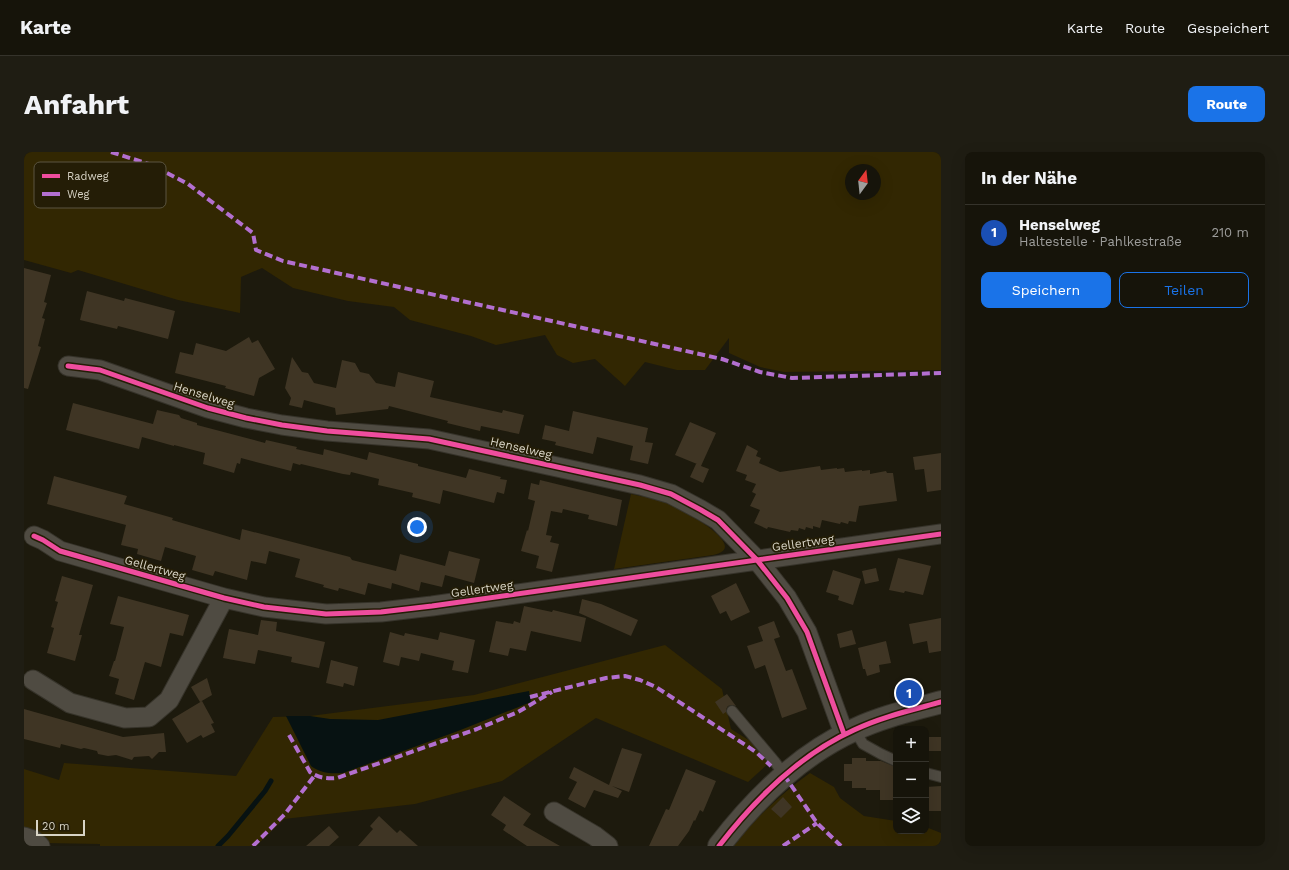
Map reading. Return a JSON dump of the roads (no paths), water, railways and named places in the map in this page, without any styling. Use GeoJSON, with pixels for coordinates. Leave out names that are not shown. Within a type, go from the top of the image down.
{"type":"FeatureCollection","features":[{"type":"Feature","properties":{"kind":"street","name":"Henselweg"},"geometry":{"type":"LineString","coordinates":[[68,366],[100,370],[208,408],[246,418],[282,425],[327,431],[429,439],[640,485],[671,494],[718,520],[757,560],[787,598],[807,632],[850,732]]}},
{"type":"Feature","properties":{"kind":"street","name":"Gellertweg"},"geometry":{"type":"LineString","coordinates":[[34,536],[44,540],[60,551],[224,598],[264,607],[326,614],[381,612],[432,606],[941,534]]}},
{"type":"Feature","properties":{"kind":"street"},"geometry":{"type":"LineString","coordinates":[[33,680],[70,703],[125,718],[149,717],[169,700],[224,598]]}},
{"type":"Feature","properties":{"kind":"street"},"geometry":{"type":"LineString","coordinates":[[719,846],[759,799],[784,775],[823,747],[850,732],[882,719],[941,702]]}},
{"type":"Feature","properties":{"kind":"street"},"geometry":{"type":"LineString","coordinates":[[554,812],[595,836],[608,846]]}},
{"type":"Feature","properties":{"kind":"street"},"geometry":{"type":"LineString","coordinates":[[24,837],[33,840],[40,846]]}},
{"type":"Feature","properties":{"kind":"lane"},"geometry":{"type":"LineString","coordinates":[[732,711],[775,762],[784,775]]}},
{"type":"Feature","properties":{"kind":"lane"},"geometry":{"type":"LineString","coordinates":[[850,732],[863,744],[893,760]]}},
{"type":"Feature","properties":{"kind":"lane"},"geometry":{"type":"LineString","coordinates":[[929,774],[941,777]]}},
{"type":"Feature","properties":{"kind":"waterway"},"geometry":{"type":"LineString","coordinates":[[218,846],[265,791],[271,781]]}},
{"type":"Feature","properties":{"kind":"place","name":"Henselweg"},"geometry":{"type":"Point","coordinates":[909,693]}}]}
